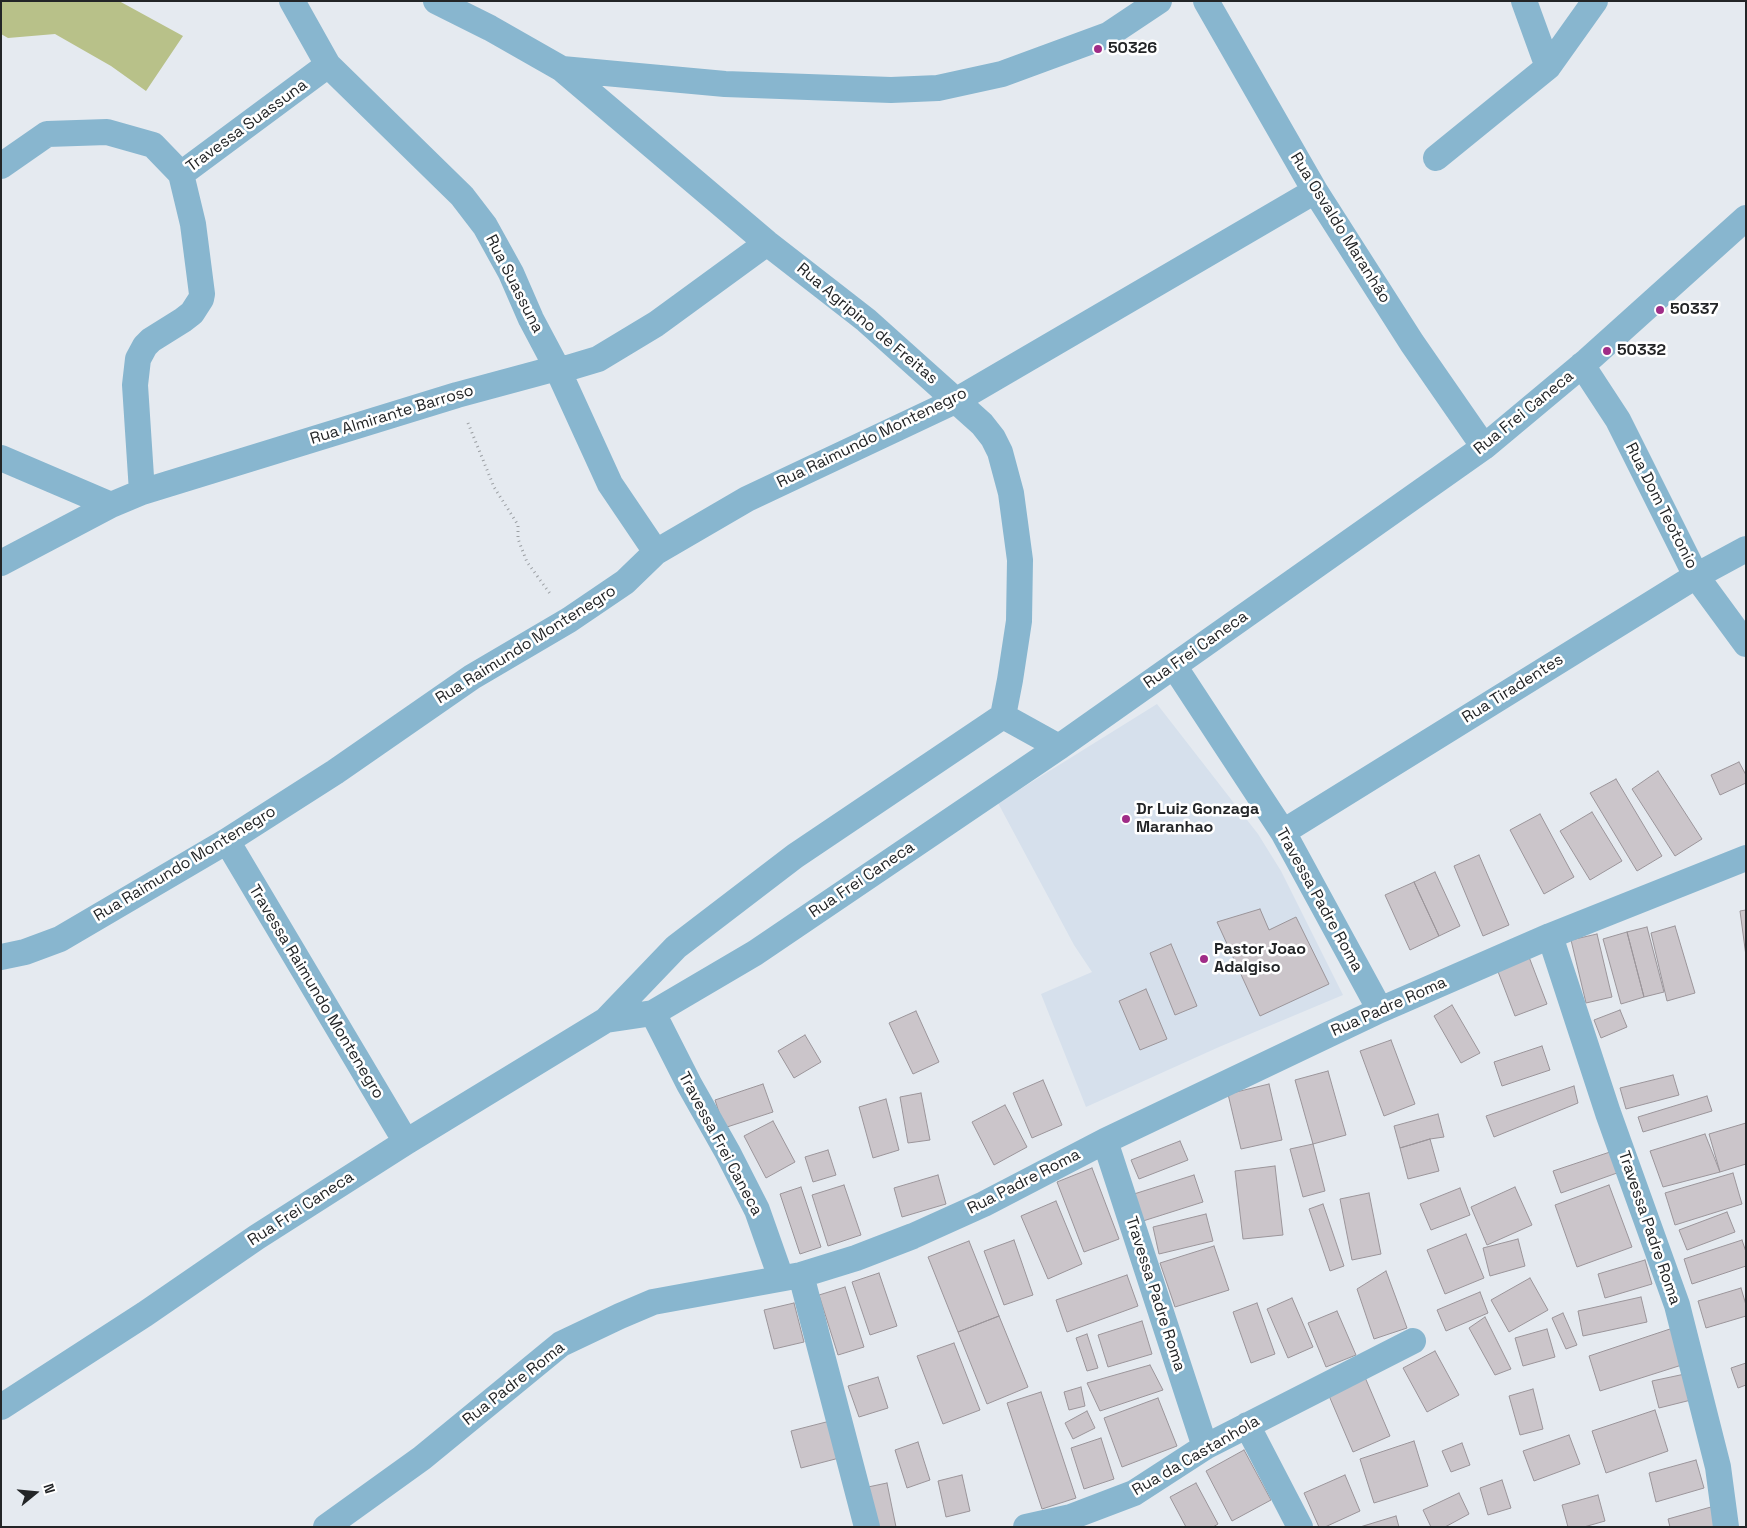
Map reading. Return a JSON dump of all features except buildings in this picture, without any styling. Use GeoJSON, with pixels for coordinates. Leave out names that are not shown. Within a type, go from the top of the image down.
{"type":"FeatureCollection","features":[{"type":"Feature","properties":{"kind":"street","name":"Rua Suassuna"},"geometry":{"type":"LineString","coordinates":[[292,1],[328,65],[462,196],[485,226],[511,273],[610,484],[656,552]]}},
{"type":"Feature","properties":{"kind":"street","name":"Rua Agripino de Freitas"},"geometry":{"type":"LineString","coordinates":[[436,1],[490,28],[562,69],[768,243],[866,320],[982,424],[993,438],[1000,452],[1010,493],[1020,560],[1018,621],[1003,716]]}},
{"type":"Feature","properties":{"kind":"street","name":"Rua Agripino de Freitas"},"geometry":{"type":"LineString","coordinates":[[562,69],[725,84],[891,90],[938,88],[1002,74],[1108,35],[1159,1]]}},
{"type":"Feature","properties":{"kind":"street","name":"Rua Osvaldo Maranhão"},"geometry":{"type":"LineString","coordinates":[[1206,1],[1315,191],[1412,344],[1484,447]]}},
{"type":"Feature","properties":{"kind":"street"},"geometry":{"type":"LineString","coordinates":[[1524,1],[1548,67]]}},
{"type":"Feature","properties":{"kind":"street"},"geometry":{"type":"LineString","coordinates":[[1436,158],[1548,67],[1595,1]]}},
{"type":"Feature","properties":{"kind":"street","name":"Travessa Suassuna"},"geometry":{"type":"LineString","coordinates":[[142,492],[135,385],[138,359],[150,340],[192,313],[202,299],[193,224],[181,174],[328,65]]}},
{"type":"Feature","properties":{"kind":"street"},"geometry":{"type":"LineString","coordinates":[[1,166],[47,134],[107,132],[153,145],[181,174]]}},
{"type":"Feature","properties":{"kind":"street","name":"Rua Raimundo Montenegro"},"geometry":{"type":"LineString","coordinates":[[1,958],[25,952],[60,938],[226,842],[335,772],[472,677],[569,620],[625,582],[656,552],[747,499],[957,400],[1315,191]]}},
{"type":"Feature","properties":{"kind":"street","name":"Rua Frei Caneca"},"geometry":{"type":"LineString","coordinates":[[606,1020],[653,1013],[755,953],[1059,747],[1484,447],[1743,226]]}},
{"type":"Feature","properties":{"kind":"street","name":"Rua Almirante Barroso"},"geometry":{"type":"LineString","coordinates":[[1,563],[111,505],[142,492],[456,395],[598,359],[656,324],[768,243]]}},
{"type":"Feature","properties":{"kind":"street","name":"Rua Dom Teotonio"},"geometry":{"type":"LineString","coordinates":[[1582,365],[1618,420],[1696,576],[1746,644]]}},
{"type":"Feature","properties":{"kind":"street"},"geometry":{"type":"LineString","coordinates":[[1,458],[111,505]]}},
{"type":"Feature","properties":{"kind":"street","name":"Rua Tiradentes"},"geometry":{"type":"LineString","coordinates":[[1282,832],[1696,576],[1746,549]]}},
{"type":"Feature","properties":{"kind":"street","name":"Travessa Padre Roma"},"geometry":{"type":"LineString","coordinates":[[1174,666],[1282,832],[1380,1010]]}},
{"type":"Feature","properties":{"kind":"street"},"geometry":{"type":"LineString","coordinates":[[1003,716],[1059,747]]}},
{"type":"Feature","properties":{"kind":"street","name":"Rua Frei Caneca"},"geometry":{"type":"LineString","coordinates":[[1,1407],[145,1314],[257,1237],[406,1142],[606,1020],[683,941],[795,856],[1003,716]]}},
{"type":"Feature","properties":{"kind":"street","name":"Travessa Raimundo Montenegro"},"geometry":{"type":"LineString","coordinates":[[226,842],[406,1142]]}},
{"type":"Feature","properties":{"kind":"street","name":"Rua Padre Roma"},"geometry":{"type":"LineString","coordinates":[[326,1527],[422,1458],[562,1344],[652,1302],[791,1276],[856,1258],[922,1232],[984,1204],[1105,1141],[1380,1010],[1550,936],[1746,858]]}},
{"type":"Feature","properties":{"kind":"street","name":"Travessa Padre Roma"},"geometry":{"type":"LineString","coordinates":[[1550,936],[1608,1113],[1677,1305],[1718,1467],[1726,1527]]}},
{"type":"Feature","properties":{"kind":"street","name":"Travessa Frei Caneca"},"geometry":{"type":"LineString","coordinates":[[653,1013],[791,1276],[867,1527]]}},
{"type":"Feature","properties":{"kind":"street","name":"Travessa Padre Roma"},"geometry":{"type":"LineString","coordinates":[[1105,1141],[1205,1447]]}},
{"type":"Feature","properties":{"kind":"street","name":"Rua da Castanhola"},"geometry":{"type":"LineString","coordinates":[[1026,1527],[1072,1517],[1134,1493],[1205,1447],[1413,1340]]}},
{"type":"Feature","properties":{"kind":"street"},"geometry":{"type":"LineString","coordinates":[[1247,1425],[1300,1527]]}},
{"type":"Feature","properties":{"kind":"path"},"geometry":{"type":"LineString","coordinates":[[456,395],[494,487],[518,526],[518,539],[527,562],[569,620]]}},
{"type":"Feature","properties":{"kind":"shaded area"},"geometry":{"type":"Polygon","coordinates":[[[1157,704],[1258,834],[1281,871],[1343,995],[1219,1047],[1086,1107],[1041,994],[1092,972],[1074,945],[998,803],[1157,704]]]}},
{"type":"Feature","properties":{"kind":"green space"},"geometry":{"type":"Polygon","coordinates":[[[1,1],[119,1],[183,36],[146,91],[111,66],[55,34],[8,38],[1,34],[1,1]]]}},
{"type":"Feature","properties":{"kind":"place","name":"50326"},"geometry":{"type":"Point","coordinates":[1098,49]}},
{"type":"Feature","properties":{"kind":"place","name":"50337"},"geometry":{"type":"Point","coordinates":[1660,310]}},
{"type":"Feature","properties":{"kind":"place","name":"50332"},"geometry":{"type":"Point","coordinates":[1607,351]}},
{"type":"Feature","properties":{"kind":"place","name":"Dr Luiz Gonzaga Maranhao"},"geometry":{"type":"Point","coordinates":[1126,819]}},
{"type":"Feature","properties":{"kind":"place","name":"Pastor Joao Adalgiso"},"geometry":{"type":"Point","coordinates":[1204,959]}}]}
